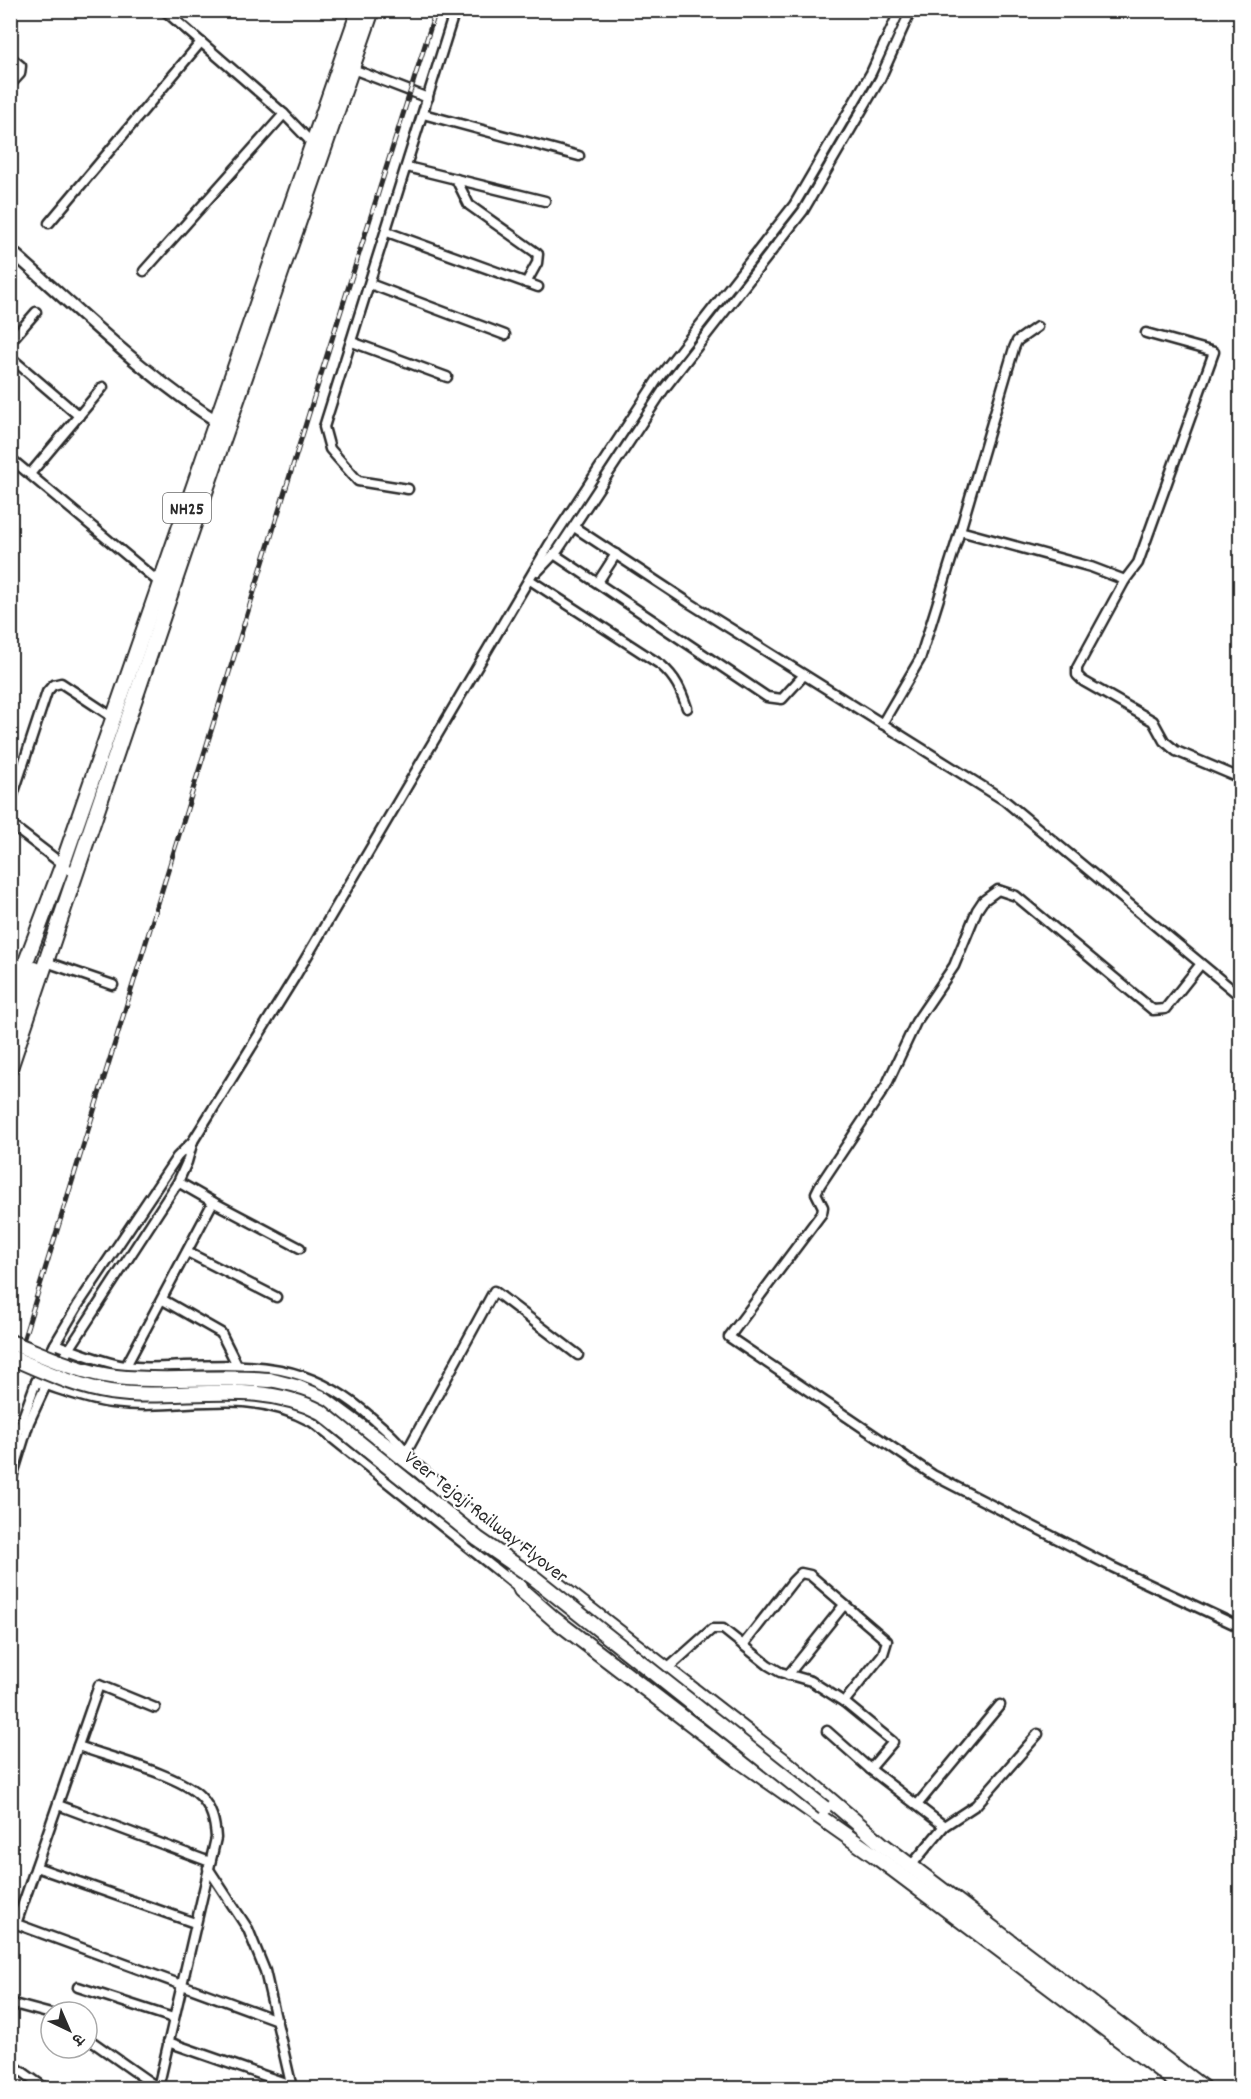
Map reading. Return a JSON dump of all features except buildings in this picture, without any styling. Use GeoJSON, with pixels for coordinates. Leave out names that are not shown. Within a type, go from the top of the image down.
{"type":"FeatureCollection","features":[{"type":"Feature","properties":{"kind":"main road","name":"NH25"},"geometry":{"type":"LineString","coordinates":[[10,1004],[62,866],[161,584],[222,425],[346,66],[359,10]]}},
{"type":"Feature","properties":{"kind":"main road","name":"NH25"},"geometry":{"type":"LineString","coordinates":[[41,963],[75,874],[313,144],[372,10]]}},
{"type":"Feature","properties":{"kind":"main road"},"geometry":{"type":"LineString","coordinates":[[10,1068],[41,963],[39,927]]}},
{"type":"Feature","properties":{"kind":"main road"},"geometry":{"type":"LineString","coordinates":[[10,1034],[41,963]]}},
{"type":"Feature","properties":{"kind":"main road"},"geometry":{"type":"LineString","coordinates":[[10,1342],[95,1373],[116,1377],[238,1377],[296,1387],[320,1397],[419,1470],[504,1543],[788,1764],[878,1850],[1184,2088]]}},
{"type":"Feature","properties":{"kind":"main road","name":"Veer Tejaji Railway Flyover"},"geometry":{"type":"LineString","coordinates":[[10,1358],[109,1392],[266,1393],[303,1402],[321,1412],[478,1539],[533,1577],[878,1850]]}},
{"type":"Feature","properties":{"kind":"main road"},"geometry":{"type":"LineString","coordinates":[[504,1543],[521,1590],[554,1618],[740,1761],[878,1850],[1203,2088]]}},
{"type":"Feature","properties":{"kind":"street"},"geometry":{"type":"LineString","coordinates":[[164,10],[284,114],[313,144]]}},
{"type":"Feature","properties":{"kind":"street"},"geometry":{"type":"LineString","coordinates":[[408,489],[358,481],[336,457],[325,439],[324,427],[455,10]]}},
{"type":"Feature","properties":{"kind":"street"},"geometry":{"type":"LineString","coordinates":[[10,1454],[36,1382],[56,1344],[141,1209],[177,1157],[193,1141],[296,975],[549,545],[628,421],[794,205],[871,74],[900,10]]}},
{"type":"Feature","properties":{"kind":"street"},"geometry":{"type":"LineString","coordinates":[[530,580],[554,554],[574,527],[664,389],[803,211],[880,79],[911,10]]}},
{"type":"Feature","properties":{"kind":"street"},"geometry":{"type":"LineString","coordinates":[[49,223],[201,42]]}},
{"type":"Feature","properties":{"kind":"street"},"geometry":{"type":"LineString","coordinates":[[10,57],[21,66],[20,74],[10,85]]}},
{"type":"Feature","properties":{"kind":"street"},"geometry":{"type":"LineString","coordinates":[[346,66],[428,98]]}},
{"type":"Feature","properties":{"kind":"street"},"geometry":{"type":"LineString","coordinates":[[144,271],[284,114]]}},
{"type":"Feature","properties":{"kind":"street"},"geometry":{"type":"LineString","coordinates":[[423,114],[579,156]]}},
{"type":"Feature","properties":{"kind":"street"},"geometry":{"type":"LineString","coordinates":[[407,167],[544,201]]}},
{"type":"Feature","properties":{"kind":"street"},"geometry":{"type":"LineString","coordinates":[[456,179],[469,205],[538,254],[537,263],[526,283]]}},
{"type":"Feature","properties":{"kind":"street"},"geometry":{"type":"LineString","coordinates":[[387,232],[538,287]]}},
{"type":"Feature","properties":{"kind":"street"},"geometry":{"type":"LineString","coordinates":[[10,250],[116,344],[196,408],[222,425]]}},
{"type":"Feature","properties":{"kind":"street"},"geometry":{"type":"LineString","coordinates":[[370,284],[505,335]]}},
{"type":"Feature","properties":{"kind":"street"},"geometry":{"type":"LineString","coordinates":[[10,342],[36,312]]}},
{"type":"Feature","properties":{"kind":"street"},"geometry":{"type":"LineString","coordinates":[[882,724],[920,659],[1014,348],[1017,341],[1037,327]]}},
{"type":"Feature","properties":{"kind":"street"},"geometry":{"type":"LineString","coordinates":[[1146,333],[1214,352],[1138,563],[1125,580],[1077,668],[1077,675],[1083,681],[1153,721],[1168,746],[1240,778]]}},
{"type":"Feature","properties":{"kind":"street"},"geometry":{"type":"LineString","coordinates":[[352,342],[447,377]]}},
{"type":"Feature","properties":{"kind":"street"},"geometry":{"type":"LineString","coordinates":[[10,357],[79,416]]}},
{"type":"Feature","properties":{"kind":"street"},"geometry":{"type":"LineString","coordinates":[[30,474],[103,387]]}},
{"type":"Feature","properties":{"kind":"street"},"geometry":{"type":"LineString","coordinates":[[10,458],[161,584]]}},
{"type":"Feature","properties":{"kind":"street"},"geometry":{"type":"LineString","coordinates":[[574,527],[1004,800],[1240,996]]}},
{"type":"Feature","properties":{"kind":"street"},"geometry":{"type":"LineString","coordinates":[[960,531],[1091,567],[1125,580]]}},
{"type":"Feature","properties":{"kind":"street"},"geometry":{"type":"LineString","coordinates":[[554,554],[767,697],[782,699],[804,675]]}},
{"type":"Feature","properties":{"kind":"street"},"geometry":{"type":"LineString","coordinates":[[598,582],[616,554]]}},
{"type":"Feature","properties":{"kind":"street"},"geometry":{"type":"LineString","coordinates":[[530,580],[661,665],[680,687],[687,708]]}},
{"type":"Feature","properties":{"kind":"street"},"geometry":{"type":"LineString","coordinates":[[10,804],[47,692],[53,685],[61,683],[114,718]]}},
{"type":"Feature","properties":{"kind":"street"},"geometry":{"type":"LineString","coordinates":[[10,824],[75,874]]}},
{"type":"Feature","properties":{"kind":"street"},"geometry":{"type":"LineString","coordinates":[[1200,965],[1165,1009],[1153,1010],[1016,896],[1006,890],[998,890],[992,894],[977,910],[954,966],[916,1022],[886,1086],[820,1185],[816,1193],[823,1207],[822,1213],[729,1337],[933,1476],[1112,1567],[1240,1627]]}},
{"type":"Feature","properties":{"kind":"street"},"geometry":{"type":"LineString","coordinates":[[41,963],[113,985]]}},
{"type":"Feature","properties":{"kind":"street"},"geometry":{"type":"LineString","coordinates":[[10,1484],[29,1422],[46,1385],[67,1348],[178,1182],[193,1141]]}},
{"type":"Feature","properties":{"kind":"street"},"geometry":{"type":"LineString","coordinates":[[178,1182],[300,1248]]}},
{"type":"Feature","properties":{"kind":"street"},"geometry":{"type":"LineString","coordinates":[[126,1366],[213,1202]]}},
{"type":"Feature","properties":{"kind":"street"},"geometry":{"type":"LineString","coordinates":[[187,1252],[276,1297]]}},
{"type":"Feature","properties":{"kind":"street"},"geometry":{"type":"LineString","coordinates":[[407,1451],[494,1291],[578,1355]]}},
{"type":"Feature","properties":{"kind":"street"},"geometry":{"type":"LineString","coordinates":[[163,1300],[221,1333],[237,1365]]}},
{"type":"Feature","properties":{"kind":"street"},"geometry":{"type":"LineString","coordinates":[[56,1344],[126,1366],[237,1365],[274,1368],[327,1385],[348,1398],[407,1451],[419,1470]]}},
{"type":"Feature","properties":{"kind":"street"},"geometry":{"type":"LineString","coordinates":[[36,1382],[110,1403],[246,1401],[271,1404],[290,1410],[312,1422],[521,1590]]}},
{"type":"Feature","properties":{"kind":"street"},"geometry":{"type":"LineString","coordinates":[[743,1645],[792,1581],[801,1573],[810,1575],[887,1641],[883,1654],[844,1702]]}},
{"type":"Feature","properties":{"kind":"street"},"geometry":{"type":"LineString","coordinates":[[788,1675],[844,1605]]}},
{"type":"Feature","properties":{"kind":"street"},"geometry":{"type":"LineString","coordinates":[[666,1670],[712,1629],[723,1629],[768,1665],[788,1675],[811,1681],[844,1702],[893,1742],[870,1768]]}},
{"type":"Feature","properties":{"kind":"street"},"geometry":{"type":"LineString","coordinates":[[155,1708],[99,1685],[36,1867],[13,1923],[180,1987],[277,2020]]}},
{"type":"Feature","properties":{"kind":"street"},"geometry":{"type":"LineString","coordinates":[[917,1805],[1000,1705]]}},
{"type":"Feature","properties":{"kind":"street"},"geometry":{"type":"LineString","coordinates":[[827,1731],[944,1826]]}},
{"type":"Feature","properties":{"kind":"street"},"geometry":{"type":"LineString","coordinates":[[915,1861],[944,1826],[976,1805],[1038,1734]]}},
{"type":"Feature","properties":{"kind":"street"},"geometry":{"type":"LineString","coordinates":[[78,1746],[182,1783],[199,1794],[209,1808],[215,1823],[216,1839],[158,2088],[99,2046]]}},
{"type":"Feature","properties":{"kind":"street"},"geometry":{"type":"LineString","coordinates":[[58,1805],[209,1865],[248,1929],[265,1971],[292,2087]]}},
{"type":"Feature","properties":{"kind":"street"},"geometry":{"type":"LineString","coordinates":[[36,1867],[195,1923]]}},
{"type":"Feature","properties":{"kind":"street"},"geometry":{"type":"LineString","coordinates":[[78,1987],[173,2018]]}},
{"type":"Feature","properties":{"kind":"street"},"geometry":{"type":"LineString","coordinates":[[10,2002],[39,2010]]}},
{"type":"Feature","properties":{"kind":"street"},"geometry":{"type":"LineString","coordinates":[[168,2042],[292,2087]]}},
{"type":"Feature","properties":{"kind":"street"},"geometry":{"type":"LineString","coordinates":[[10,2063],[45,2088]]}},
{"type":"Feature","properties":{"kind":"railway"},"geometry":{"type":"LineString","coordinates":[[10,1383],[327,355],[436,10]]}}]}
